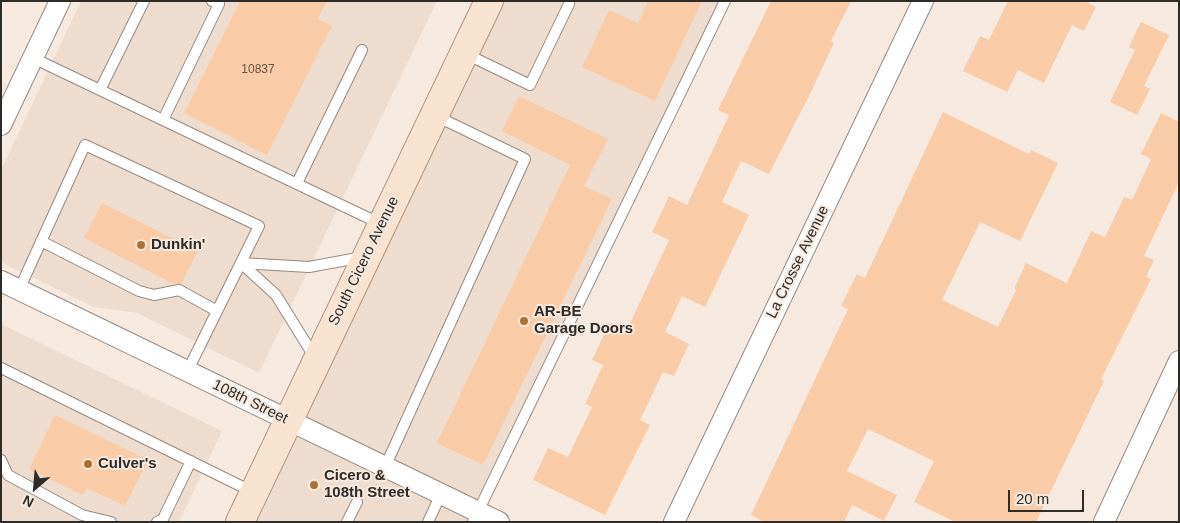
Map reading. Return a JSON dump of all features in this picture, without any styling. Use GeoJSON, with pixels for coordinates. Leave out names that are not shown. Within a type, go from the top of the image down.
{"type":"FeatureCollection","features":[{"type":"Feature","properties":{"kind":"main road","name":"South Cicero Avenue"},"geometry":{"type":"LineString","coordinates":[[247,513],[316,361],[489,1]]}},
{"type":"Feature","properties":{"kind":"street"},"geometry":{"type":"LineString","coordinates":[[1,125],[60,1]]}},
{"type":"Feature","properties":{"kind":"street","name":"La Crosse Avenue"},"geometry":{"type":"LineString","coordinates":[[674,522],[923,1]]}},
{"type":"Feature","properties":{"kind":"street","name":"108th Street"},"geometry":{"type":"LineString","coordinates":[[10,286],[441,494],[475,516],[500,522]]}},
{"type":"Feature","properties":{"kind":"street"},"geometry":{"type":"LineString","coordinates":[[1104,522],[1179,361]]}},
{"type":"Feature","properties":{"kind":"lane"},"geometry":{"type":"LineString","coordinates":[[100,90],[144,1]]}},
{"type":"Feature","properties":{"kind":"lane"},"geometry":{"type":"LineString","coordinates":[[163,120],[219,4],[212,1]]}},
{"type":"Feature","properties":{"kind":"lane"},"geometry":{"type":"LineString","coordinates":[[475,516],[725,1]]}},
{"type":"Feature","properties":{"kind":"lane"},"geometry":{"type":"LineString","coordinates":[[464,53],[530,85],[569,4]]}},
{"type":"Feature","properties":{"kind":"lane"},"geometry":{"type":"LineString","coordinates":[[297,184],[362,50]]}},
{"type":"Feature","properties":{"kind":"lane"},"geometry":{"type":"LineString","coordinates":[[33,58],[382,224]]}},
{"type":"Feature","properties":{"kind":"lane"},"geometry":{"type":"LineString","coordinates":[[385,467],[525,160],[434,115]]}},
{"type":"Feature","properties":{"kind":"lane"},"geometry":{"type":"LineString","coordinates":[[10,286],[41,241],[85,145],[259,226],[187,372]]}},
{"type":"Feature","properties":{"kind":"lane"},"geometry":{"type":"LineString","coordinates":[[41,241],[139,291],[154,295],[179,290],[217,311]]}},
{"type":"Feature","properties":{"kind":"lane"},"geometry":{"type":"LineString","coordinates":[[241,263],[309,267],[367,256]]}},
{"type":"Feature","properties":{"kind":"lane"},"geometry":{"type":"LineString","coordinates":[[241,263],[276,295],[316,361]]}},
{"type":"Feature","properties":{"kind":"lane"},"geometry":{"type":"LineString","coordinates":[[1,368],[191,461],[247,513]]}},
{"type":"Feature","properties":{"kind":"lane"},"geometry":{"type":"LineString","coordinates":[[1,460],[8,475],[82,515],[111,522]]}},
{"type":"Feature","properties":{"kind":"lane"},"geometry":{"type":"LineString","coordinates":[[156,522],[163,519],[191,461]]}},
{"type":"Feature","properties":{"kind":"lane"},"geometry":{"type":"LineString","coordinates":[[428,522],[441,494]]}},
{"type":"Feature","properties":{"kind":"lane"},"geometry":{"type":"LineString","coordinates":[[348,522],[357,502]]}},
{"type":"Feature","properties":{"kind":"shaded area"},"geometry":{"type":"Polygon","coordinates":[[[81,1],[437,1],[259,373],[137,313],[94,307],[1,262],[1,170],[81,1]]]}},
{"type":"Feature","properties":{"kind":"shaded area"},"geometry":{"type":"Polygon","coordinates":[[[489,1],[725,1],[473,522],[240,522],[489,1]]]}},
{"type":"Feature","properties":{"kind":"shaded area"},"geometry":{"type":"Polygon","coordinates":[[[1,324],[222,431],[179,522],[1,522],[1,324]]]}},
{"type":"Feature","properties":{"kind":"building"},"geometry":{"type":"Polygon","coordinates":[[[240,1],[327,1],[318,19],[332,26],[267,155],[184,113],[240,1]]]}},
{"type":"Feature","properties":{"kind":"building"},"geometry":{"type":"Polygon","coordinates":[[[648,1],[702,1],[655,101],[582,67],[609,10],[638,23],[648,1]]]}},
{"type":"Feature","properties":{"kind":"building"},"geometry":{"type":"Polygon","coordinates":[[[771,1],[851,1],[831,41],[834,43],[809,96],[769,174],[741,161],[722,202],[749,215],[705,307],[682,296],[665,332],[689,344],[674,376],[663,372],[640,420],[650,425],[605,515],[533,480],[548,448],[568,457],[592,407],[585,404],[603,365],[592,360],[609,324],[626,332],[669,240],[652,232],[669,196],[687,205],[729,115],[718,110],[771,1]]]}},
{"type":"Feature","properties":{"kind":"building"},"geometry":{"type":"Polygon","coordinates":[[[1008,1],[1085,1],[1096,7],[1084,31],[1072,25],[1044,83],[1018,70],[1007,92],[963,71],[980,36],[989,40],[1008,1]]]}},
{"type":"Feature","properties":{"kind":"building"},"geometry":{"type":"Polygon","coordinates":[[[1141,22],[1169,35],[1144,86],[1150,89],[1137,115],[1110,102],[1135,50],[1129,47],[1141,22]]]}},
{"type":"Feature","properties":{"kind":"building","name":"AR-BE Garage Doors"},"geometry":{"type":"Polygon","coordinates":[[[519,96],[608,139],[584,186],[612,199],[483,465],[437,443],[570,165],[502,131],[519,96]]]}},
{"type":"Feature","properties":{"kind":"building"},"geometry":{"type":"Polygon","coordinates":[[[943,112],[1029,154],[1031,150],[1058,163],[1020,241],[980,222],[942,300],[998,327],[1016,290],[1014,289],[1026,263],[1067,283],[1091,231],[1105,237],[1124,197],[1132,200],[1151,159],[1141,154],[1161,113],[1179,122],[1179,182],[1144,256],[1154,260],[1146,277],[1151,279],[1101,379],[1104,381],[1036,522],[955,522],[914,502],[934,461],[868,429],[847,471],[897,495],[884,521],[852,505],[844,522],[764,522],[751,515],[848,309],[841,306],[857,274],[865,278],[943,112]]]}},
{"type":"Feature","properties":{"kind":"building","name":"Dunkin'"},"geometry":{"type":"Polygon","coordinates":[[[102,203],[198,251],[181,284],[174,284],[84,238],[102,203]]]}},
{"type":"Feature","properties":{"kind":"building","name":"Culver's"},"geometry":{"type":"Polygon","coordinates":[[[55,415],[148,460],[125,506],[87,488],[83,495],[29,469],[55,415]]]}},
{"type":"Feature","properties":{"kind":"place","name":"Dunkin'"},"geometry":{"type":"Point","coordinates":[141,245]}},
{"type":"Feature","properties":{"kind":"place","name":"AR-BE Garage Doors"},"geometry":{"type":"Point","coordinates":[524,321]}},
{"type":"Feature","properties":{"kind":"place","name":"Culver's"},"geometry":{"type":"Point","coordinates":[88,464]}},
{"type":"Feature","properties":{"kind":"place","name":"Cicero & 108th Street"},"geometry":{"type":"Point","coordinates":[314,485]}}]}
